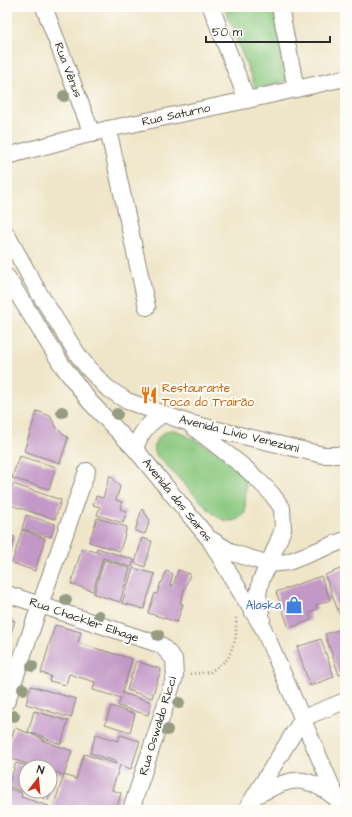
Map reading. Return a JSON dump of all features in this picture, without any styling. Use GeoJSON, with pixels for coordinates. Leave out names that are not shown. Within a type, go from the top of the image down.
{"type":"FeatureCollection","features":[{"type":"Feature","properties":{"kind":"street","name":"Rua Vênus"},"geometry":{"type":"LineString","coordinates":[[44,7],[92,134]]}},
{"type":"Feature","properties":{"kind":"street"},"geometry":{"type":"LineString","coordinates":[[211,7],[248,100]]}},
{"type":"Feature","properties":{"kind":"street"},"geometry":{"type":"LineString","coordinates":[[280,7],[296,88]]}},
{"type":"Feature","properties":{"kind":"street","name":"Rua Saturno"},"geometry":{"type":"LineString","coordinates":[[7,156],[108,130],[345,78]]}},
{"type":"Feature","properties":{"kind":"street"},"geometry":{"type":"LineString","coordinates":[[108,130],[147,307]]}},
{"type":"Feature","properties":{"kind":"street","name":"Avenida Lívio Veneziani"},"geometry":{"type":"LineString","coordinates":[[7,236],[39,293],[78,355],[106,387],[127,401],[189,423],[323,455],[345,455]]}},
{"type":"Feature","properties":{"kind":"street","name":"Avenida das Sairas"},"geometry":{"type":"LineString","coordinates":[[7,277],[62,365],[90,402],[135,449],[210,540],[263,628],[339,804]]}},
{"type":"Feature","properties":{"kind":"street"},"geometry":{"type":"LineString","coordinates":[[135,449],[137,441],[148,426],[163,414]]}},
{"type":"Feature","properties":{"kind":"street"},"geometry":{"type":"LineString","coordinates":[[189,423],[254,476],[282,508],[283,529],[261,580],[258,594],[263,628]]}},
{"type":"Feature","properties":{"kind":"street"},"geometry":{"type":"LineString","coordinates":[[7,702],[87,471]]}},
{"type":"Feature","properties":{"kind":"street"},"geometry":{"type":"LineString","coordinates":[[210,540],[233,553],[269,564],[288,562],[345,540]]}},
{"type":"Feature","properties":{"kind":"street","name":"Rua Chackler Elhage"},"geometry":{"type":"LineString","coordinates":[[7,594],[161,645]]}},
{"type":"Feature","properties":{"kind":"street","name":"Rua Oswaldo Ricci"},"geometry":{"type":"LineString","coordinates":[[131,810],[176,676],[174,659],[161,645]]}},
{"type":"Feature","properties":{"kind":"street"},"geometry":{"type":"LineString","coordinates":[[246,810],[303,718],[345,701]]}},
{"type":"Feature","properties":{"kind":"street"},"geometry":{"type":"LineString","coordinates":[[255,796],[286,781],[299,780],[313,783],[326,791],[339,804]]}},
{"type":"Feature","properties":{"kind":"path"},"geometry":{"type":"LineString","coordinates":[[176,676],[210,672],[228,658],[236,637],[236,614]]}},
{"type":"Feature","properties":{"kind":"green space"},"geometry":{"type":"Polygon","coordinates":[[[224,7],[275,7],[290,80],[256,89],[224,7]]]}},
{"type":"Feature","properties":{"kind":"green space"},"geometry":{"type":"Polygon","coordinates":[[[170,430],[176,430],[224,455],[244,476],[246,483],[245,514],[240,518],[231,521],[223,520],[215,515],[156,455],[155,443],[162,434],[170,430]]]}},
{"type":"Feature","properties":{"kind":"building"},"geometry":{"type":"Polygon","coordinates":[[[37,411],[50,416],[57,428],[68,438],[60,463],[24,451],[37,411]]]}},
{"type":"Feature","properties":{"kind":"building"},"geometry":{"type":"Polygon","coordinates":[[[19,456],[56,467],[49,489],[12,478],[19,456]]]}},
{"type":"Feature","properties":{"kind":"building"},"geometry":{"type":"Polygon","coordinates":[[[110,475],[120,487],[116,500],[122,502],[120,509],[127,511],[123,523],[97,515],[100,507],[93,505],[96,496],[103,498],[110,475]]]}},
{"type":"Feature","properties":{"kind":"building"},"geometry":{"type":"Polygon","coordinates":[[[13,484],[61,500],[55,519],[7,504],[13,484]]]}},
{"type":"Feature","properties":{"kind":"building"},"geometry":{"type":"Polygon","coordinates":[[[142,509],[150,520],[145,534],[135,531],[142,509]]]}},
{"type":"Feature","properties":{"kind":"building"},"geometry":{"type":"Polygon","coordinates":[[[26,515],[55,524],[51,537],[22,529],[26,515]]]}},
{"type":"Feature","properties":{"kind":"building"},"geometry":{"type":"Polygon","coordinates":[[[97,518],[127,527],[120,551],[89,542],[97,518]]]}},
{"type":"Feature","properties":{"kind":"building"},"geometry":{"type":"Polygon","coordinates":[[[22,530],[45,538],[35,571],[12,563],[22,530]]]}},
{"type":"Feature","properties":{"kind":"building"},"geometry":{"type":"Polygon","coordinates":[[[7,534],[15,537],[7,563],[7,534]]]}},
{"type":"Feature","properties":{"kind":"building"},"geometry":{"type":"Polygon","coordinates":[[[142,538],[152,541],[145,567],[135,563],[142,538]]]}},
{"type":"Feature","properties":{"kind":"building"},"geometry":{"type":"Polygon","coordinates":[[[82,548],[100,553],[96,551],[97,548],[134,560],[132,567],[103,558],[93,591],[71,584],[82,548]]]}},
{"type":"Feature","properties":{"kind":"building"},"geometry":{"type":"Polygon","coordinates":[[[104,560],[130,568],[120,602],[94,594],[104,560]]]}},
{"type":"Feature","properties":{"kind":"building"},"geometry":{"type":"Polygon","coordinates":[[[345,567],[345,614],[340,616],[325,575],[345,567]]]}},
{"type":"Feature","properties":{"kind":"building"},"geometry":{"type":"Polygon","coordinates":[[[133,568],[155,574],[144,609],[122,603],[133,568]]]}},
{"type":"Feature","properties":{"kind":"building"},"geometry":{"type":"Polygon","coordinates":[[[178,570],[190,574],[180,603],[183,604],[177,622],[148,613],[155,593],[157,594],[166,571],[173,574],[170,585],[173,586],[178,570]]]}},
{"type":"Feature","properties":{"kind":"building"},"geometry":{"type":"Polygon","coordinates":[[[321,576],[330,600],[316,605],[317,609],[309,613],[311,620],[289,628],[276,592],[321,576]]]}},
{"type":"Feature","properties":{"kind":"building"},"geometry":{"type":"Polygon","coordinates":[[[7,619],[15,621],[7,645],[7,619]]]}},
{"type":"Feature","properties":{"kind":"building"},"geometry":{"type":"Polygon","coordinates":[[[55,625],[81,632],[78,643],[132,659],[122,693],[151,702],[148,715],[118,706],[121,698],[93,690],[95,682],[69,674],[66,685],[49,681],[51,676],[41,673],[55,625]]]}},
{"type":"Feature","properties":{"kind":"building"},"geometry":{"type":"Polygon","coordinates":[[[345,628],[345,673],[339,675],[325,634],[345,628]]]}},
{"type":"Feature","properties":{"kind":"building"},"geometry":{"type":"Polygon","coordinates":[[[321,639],[334,677],[310,686],[297,647],[321,639]]]}},
{"type":"Feature","properties":{"kind":"building"},"geometry":{"type":"Polygon","coordinates":[[[136,661],[161,669],[152,698],[127,690],[136,661]]]}},
{"type":"Feature","properties":{"kind":"building"},"geometry":{"type":"Polygon","coordinates":[[[31,686],[76,699],[71,718],[26,704],[31,686]]]}},
{"type":"Feature","properties":{"kind":"building"},"geometry":{"type":"Polygon","coordinates":[[[111,706],[135,714],[130,732],[105,724],[111,706]]]}},
{"type":"Feature","properties":{"kind":"building"},"geometry":{"type":"Polygon","coordinates":[[[34,711],[68,721],[61,744],[28,732],[34,711]]]}},
{"type":"Feature","properties":{"kind":"building"},"geometry":{"type":"Polygon","coordinates":[[[15,728],[72,751],[64,775],[58,773],[58,759],[18,759],[18,761],[7,757],[7,750],[15,728]]]}},
{"type":"Feature","properties":{"kind":"building"},"geometry":{"type":"Polygon","coordinates":[[[96,734],[118,741],[120,735],[140,741],[131,769],[120,765],[112,790],[121,793],[116,810],[52,810],[56,799],[58,799],[58,792],[64,775],[76,779],[84,754],[116,764],[117,762],[90,753],[96,734]]]}},
{"type":"Feature","properties":{"kind":"building"},"geometry":{"type":"Polygon","coordinates":[[[16,763],[18,764],[18,790],[8,786],[16,763]]]}},
{"type":"Feature","properties":{"kind":"building"},"geometry":{"type":"Polygon","coordinates":[[[7,788],[18,792],[18,799],[27,799],[49,806],[48,810],[7,810],[7,788]]]}},
{"type":"Feature","properties":{"kind":"place","name":"Restaurante Toca do Trairão"},"geometry":{"type":"Point","coordinates":[149,395]}},
{"type":"Feature","properties":{"kind":"place","name":"Alaska"},"geometry":{"type":"Point","coordinates":[294,605]}}]}
